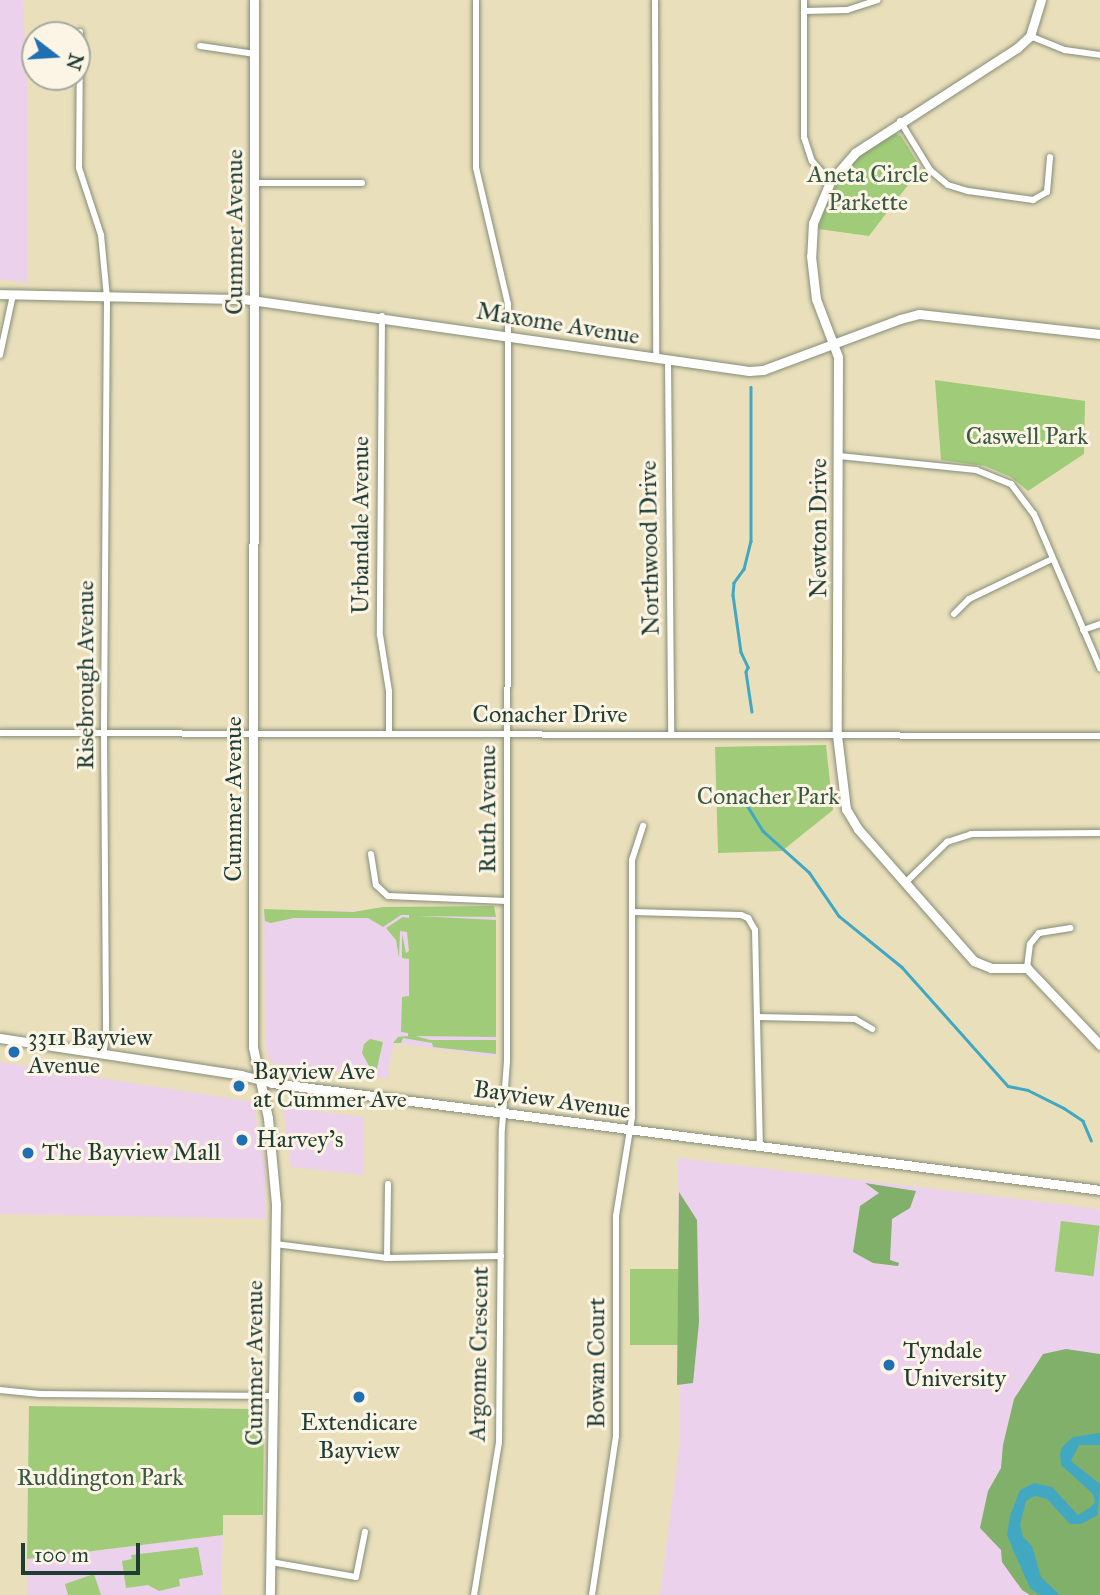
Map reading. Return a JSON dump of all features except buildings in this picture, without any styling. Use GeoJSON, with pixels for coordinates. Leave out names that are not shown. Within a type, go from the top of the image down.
{"type":"FeatureCollection","features":[{"type":"Feature","properties":{"kind":"street","name":"Cummer Avenue"},"geometry":{"type":"LineString","coordinates":[[254,0],[253,1047],[270,1132],[275,1244],[272,1306],[274,1396],[270,1595]]}},
{"type":"Feature","properties":{"kind":"street","name":"Ruth Avenue"},"geometry":{"type":"LineString","coordinates":[[476,0],[476,168],[506,286],[508,337],[507,1061],[503,1113]]}},
{"type":"Feature","properties":{"kind":"street"},"geometry":{"type":"LineString","coordinates":[[655,0],[656,359]]}},
{"type":"Feature","properties":{"kind":"street"},"geometry":{"type":"LineString","coordinates":[[804,0],[804,137],[812,161],[830,182]]}},
{"type":"Feature","properties":{"kind":"street"},"geometry":{"type":"LineString","coordinates":[[804,11],[846,10],[877,0]]}},
{"type":"Feature","properties":{"kind":"street"},"geometry":{"type":"LineString","coordinates":[[1041,0],[1030,36],[1065,50],[1100,55]]}},
{"type":"Feature","properties":{"kind":"street","name":"Newton Drive"},"geometry":{"type":"LineString","coordinates":[[1027,968],[991,968],[974,961],[849,816],[837,735],[838,357],[816,299],[811,256],[813,223],[830,182],[860,148],[1017,48],[1030,36]]}},
{"type":"Feature","properties":{"kind":"street"},"geometry":{"type":"LineString","coordinates":[[200,46],[254,54]]}},
{"type":"Feature","properties":{"kind":"street","name":"Risebrough Avenue"},"geometry":{"type":"LineString","coordinates":[[80,91],[79,168],[101,235],[107,297],[104,733],[106,1036],[103,1054]]}},
{"type":"Feature","properties":{"kind":"street"},"geometry":{"type":"LineString","coordinates":[[900,121],[930,170],[948,185],[968,191],[1033,200],[1047,192],[1051,157]]}},
{"type":"Feature","properties":{"kind":"street"},"geometry":{"type":"LineString","coordinates":[[254,183],[362,183]]}},
{"type":"Feature","properties":{"kind":"street","name":"Maxome Avenue"},"geometry":{"type":"LineString","coordinates":[[0,294],[254,301],[382,317],[668,361],[763,370],[919,314],[1100,334]]}},
{"type":"Feature","properties":{"kind":"street"},"geometry":{"type":"LineString","coordinates":[[0,355],[13,295]]}},
{"type":"Feature","properties":{"kind":"street","name":"Urbandale Avenue"},"geometry":{"type":"LineString","coordinates":[[382,317],[380,635],[389,691],[389,734]]}},
{"type":"Feature","properties":{"kind":"street","name":"Northwood Drive"},"geometry":{"type":"LineString","coordinates":[[668,361],[671,735]]}},
{"type":"Feature","properties":{"kind":"street"},"geometry":{"type":"LineString","coordinates":[[839,456],[976,470],[1012,484],[1023,498],[1100,668]]}},
{"type":"Feature","properties":{"kind":"street"},"geometry":{"type":"LineString","coordinates":[[954,614],[969,599],[1052,559]]}},
{"type":"Feature","properties":{"kind":"street"},"geometry":{"type":"LineString","coordinates":[[1083,631],[1100,624]]}},
{"type":"Feature","properties":{"kind":"street","name":"Conacher Drive"},"geometry":{"type":"LineString","coordinates":[[0,733],[1100,736]]}},
{"type":"Feature","properties":{"kind":"street","name":"Bowan Court"},"geometry":{"type":"LineString","coordinates":[[592,1595],[616,1436],[616,1216],[632,1117],[632,860],[643,826]]}},
{"type":"Feature","properties":{"kind":"street"},"geometry":{"type":"LineString","coordinates":[[905,883],[947,842],[971,834],[1100,833]]}},
{"type":"Feature","properties":{"kind":"street"},"geometry":{"type":"LineString","coordinates":[[371,853],[376,885],[387,896],[507,901]]}},
{"type":"Feature","properties":{"kind":"street"},"geometry":{"type":"LineString","coordinates":[[633,912],[741,915],[748,918],[755,930],[760,1145]]}},
{"type":"Feature","properties":{"kind":"street"},"geometry":{"type":"LineString","coordinates":[[1071,928],[1039,933],[1030,944],[1027,968],[1099,1042]]}},
{"type":"Feature","properties":{"kind":"street"},"geometry":{"type":"LineString","coordinates":[[757,1017],[855,1019],[872,1029]]}},
{"type":"Feature","properties":{"kind":"street","name":"Bayview Avenue"},"geometry":{"type":"LineString","coordinates":[[0,1038],[259,1080],[1100,1190]]}},
{"type":"Feature","properties":{"kind":"street","name":"Argonne Crescent"},"geometry":{"type":"LineString","coordinates":[[474,1595],[499,1442],[503,1113]]}},
{"type":"Feature","properties":{"kind":"street"},"geometry":{"type":"LineString","coordinates":[[387,1258],[388,1184]]}},
{"type":"Feature","properties":{"kind":"street"},"geometry":{"type":"LineString","coordinates":[[275,1244],[387,1258],[501,1255]]}},
{"type":"Feature","properties":{"kind":"street"},"geometry":{"type":"LineString","coordinates":[[0,1390],[40,1394],[274,1396]]}},
{"type":"Feature","properties":{"kind":"street"},"geometry":{"type":"LineString","coordinates":[[271,1562],[356,1577],[365,1532]]}},
{"type":"Feature","properties":{"kind":"shaded area"},"geometry":{"type":"Polygon","coordinates":[[[0,0],[23,0],[21,91],[27,91],[27,283],[0,279],[0,0]]]}},
{"type":"Feature","properties":{"kind":"shaded area"},"geometry":{"type":"Polygon","coordinates":[[[496,910],[496,1057],[394,1043],[388,1072],[390,1079],[272,1063],[267,1054],[265,1030],[264,911],[496,910]]]}},
{"type":"Feature","properties":{"kind":"shaded area"},"geometry":{"type":"Polygon","coordinates":[[[0,1062],[253,1102],[266,1171],[265,1219],[0,1214],[0,1062]]]}},
{"type":"Feature","properties":{"kind":"shaded area"},"geometry":{"type":"Polygon","coordinates":[[[283,1107],[364,1117],[364,1175],[291,1167],[283,1107]]]}},
{"type":"Feature","properties":{"kind":"shaded area","name":"Tyndale University"},"geometry":{"type":"Polygon","coordinates":[[[678,1158],[1100,1209],[1100,1595],[660,1595],[680,1440],[678,1158]]]}},
{"type":"Feature","properties":{"kind":"shaded area"},"geometry":{"type":"Polygon","coordinates":[[[223,1535],[221,1595],[27,1595],[27,1559],[223,1535]]]}},
{"type":"Feature","properties":{"kind":"green space","name":"Aneta Circle Parkette"},"geometry":{"type":"Polygon","coordinates":[[[894,133],[901,136],[921,168],[869,236],[818,229],[829,197],[846,170],[867,149],[894,133]]]}},
{"type":"Feature","properties":{"kind":"green space","name":"Caswell Park"},"geometry":{"type":"Polygon","coordinates":[[[935,380],[1085,401],[1084,454],[1028,491],[1011,477],[985,466],[941,460],[935,380]]]}},
{"type":"Feature","properties":{"kind":"green space","name":"Conacher Park"},"geometry":{"type":"Polygon","coordinates":[[[826,745],[833,810],[782,851],[718,853],[715,747],[826,745]]]}},
{"type":"Feature","properties":{"kind":"green space"},"geometry":{"type":"Polygon","coordinates":[[[494,906],[496,917],[417,916],[496,920],[496,1037],[416,1036],[430,1040],[496,1040],[496,1054],[433,1047],[432,1043],[403,1038],[401,1043],[393,1043],[398,1037],[408,1036],[408,1033],[401,1032],[402,997],[409,996],[409,959],[402,958],[402,934],[406,953],[409,951],[407,932],[400,931],[399,958],[396,940],[386,928],[403,917],[409,918],[409,915],[401,915],[383,927],[368,918],[294,918],[271,923],[265,921],[264,909],[353,912],[383,907],[494,906]]]}},
{"type":"Feature","properties":{"kind":"green space"},"geometry":{"type":"Polygon","coordinates":[[[370,1039],[383,1042],[375,1077],[362,1053],[364,1044],[370,1039]]]}},
{"type":"Feature","properties":{"kind":"green space"},"geometry":{"type":"Polygon","coordinates":[[[865,1183],[916,1191],[910,1208],[892,1219],[890,1260],[899,1263],[898,1266],[873,1263],[853,1252],[860,1206],[879,1193],[865,1183]]]}},
{"type":"Feature","properties":{"kind":"green space"},"geometry":{"type":"Polygon","coordinates":[[[679,1192],[697,1220],[699,1322],[693,1383],[677,1385],[679,1192]]]}},
{"type":"Feature","properties":{"kind":"green space"},"geometry":{"type":"Polygon","coordinates":[[[1061,1221],[1100,1226],[1093,1276],[1055,1272],[1061,1221]]]}},
{"type":"Feature","properties":{"kind":"green space"},"geometry":{"type":"Polygon","coordinates":[[[630,1269],[678,1269],[678,1345],[630,1345],[630,1269]]]}},
{"type":"Feature","properties":{"kind":"green space"},"geometry":{"type":"Polygon","coordinates":[[[1066,1349],[1100,1354],[1100,1595],[1030,1595],[1022,1590],[1002,1562],[1001,1550],[980,1528],[988,1491],[1001,1468],[1003,1445],[1014,1399],[1043,1354],[1066,1349]]]}},
{"type":"Feature","properties":{"kind":"green space","name":"Ruddington Park"},"geometry":{"type":"Polygon","coordinates":[[[29,1406],[258,1409],[264,1417],[263,1515],[223,1515],[223,1535],[27,1559],[29,1406]]]}},
{"type":"Feature","properties":{"kind":"green space"},"geometry":{"type":"Polygon","coordinates":[[[198,1547],[203,1575],[179,1579],[180,1586],[159,1591],[148,1585],[126,1588],[122,1561],[132,1559],[131,1555],[198,1547]]]}},
{"type":"Feature","properties":{"kind":"green space"},"geometry":{"type":"Polygon","coordinates":[[[94,1574],[101,1595],[68,1595],[65,1584],[94,1574]]]}},
{"type":"Feature","properties":{"kind":"water"},"geometry":{"type":"Polygon","coordinates":[[[1100,1433],[1100,1445],[1079,1445],[1071,1461],[1100,1484],[1098,1515],[1081,1524],[1070,1524],[1047,1499],[1035,1496],[1026,1501],[1020,1525],[1023,1537],[1032,1546],[1041,1577],[1060,1595],[1039,1595],[1030,1588],[1007,1535],[1010,1516],[1020,1490],[1034,1483],[1052,1487],[1078,1515],[1091,1507],[1095,1502],[1093,1494],[1061,1465],[1060,1454],[1062,1447],[1073,1437],[1100,1433]]]}},
{"type":"Feature","properties":{"kind":"waterway"},"geometry":{"type":"LineString","coordinates":[[751,387],[751,541],[744,569],[734,583],[733,595],[741,652],[748,667],[746,672],[752,712]]}},
{"type":"Feature","properties":{"kind":"waterway"},"geometry":{"type":"LineString","coordinates":[[745,802],[763,831],[809,872],[839,916],[902,967],[1008,1086],[1028,1090],[1064,1108],[1083,1121],[1091,1140]]}},
{"type":"Feature","properties":{"kind":"place","name":"3311 Bayview Avenue"},"geometry":{"type":"Point","coordinates":[14,1052]}},
{"type":"Feature","properties":{"kind":"place","name":"Bayview Ave at Cummer Ave"},"geometry":{"type":"Point","coordinates":[239,1086]}},
{"type":"Feature","properties":{"kind":"place","name":"Harvey's"},"geometry":{"type":"Point","coordinates":[242,1140]}},
{"type":"Feature","properties":{"kind":"place","name":"The Bayview Mall"},"geometry":{"type":"Point","coordinates":[28,1153]}},
{"type":"Feature","properties":{"kind":"place","name":"Tyndale University"},"geometry":{"type":"Point","coordinates":[889,1365]}},
{"type":"Feature","properties":{"kind":"place","name":"Extendicare Bayview"},"geometry":{"type":"Point","coordinates":[359,1397]}}]}
